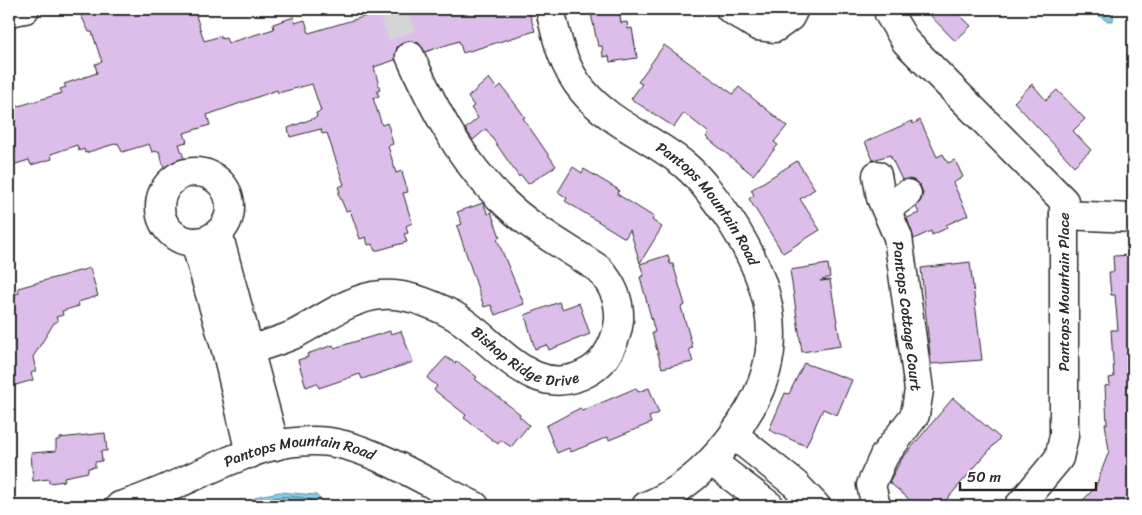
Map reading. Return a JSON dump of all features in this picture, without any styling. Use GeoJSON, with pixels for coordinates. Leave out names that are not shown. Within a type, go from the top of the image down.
{"type":"FeatureCollection","features":[{"type":"Feature","properties":{"kind":"street"},"geometry":{"type":"LineString","coordinates":[[9,12],[25,9]]}},
{"type":"Feature","properties":{"kind":"street","name":"Pantops Mountain Road"},"geometry":{"type":"LineString","coordinates":[[550,9],[560,53],[570,75],[585,93],[612,116],[668,152],[688,168],[723,210],[742,238],[758,270],[766,294],[771,322],[770,350],[767,371],[759,392],[734,435],[711,461],[684,485],[646,506]]}},
{"type":"Feature","properties":{"kind":"street"},"geometry":{"type":"LineString","coordinates":[[730,9],[756,26],[775,28],[790,17],[794,9]]}},
{"type":"Feature","properties":{"kind":"street","name":"Pantops Mountain Place"},"geometry":{"type":"LineString","coordinates":[[889,14],[906,42],[1064,201],[1064,436],[1059,458],[1019,506]]}},
{"type":"Feature","properties":{"kind":"street","name":"Bishop Ridge Drive"},"geometry":{"type":"LineString","coordinates":[[240,353],[292,335],[364,299],[383,295],[418,300],[453,314],[521,368],[548,380],[563,381],[579,377],[593,370],[612,345],[618,329],[619,311],[617,297],[610,282],[599,269],[506,204],[480,177],[436,112],[410,56]]}},
{"type":"Feature","properties":{"kind":"street","name":"Pantops Cottage Court"},"geometry":{"type":"LineString","coordinates":[[876,506],[871,485],[884,456],[915,415],[919,390],[898,237],[896,202],[881,198],[877,175]]}},
{"type":"Feature","properties":{"kind":"street"},"geometry":{"type":"LineString","coordinates":[[1064,215],[1133,218]]}},
{"type":"Feature","properties":{"kind":"street"},"geometry":{"type":"LineString","coordinates":[[206,238],[240,353],[263,450]]}},
{"type":"Feature","properties":{"kind":"street"},"geometry":{"type":"LineString","coordinates":[[734,435],[795,484],[816,506]]}},
{"type":"Feature","properties":{"kind":"street","name":"Pantops Mountain Road"},"geometry":{"type":"LineString","coordinates":[[120,506],[144,499],[263,450],[308,441],[344,445],[368,453],[475,506]]}},
{"type":"Feature","properties":{"kind":"street"},"geometry":{"type":"LineString","coordinates":[[711,461],[770,506]]}},
{"type":"Feature","properties":{"kind":"water"},"geometry":{"type":"Polygon","coordinates":[[[1089,9],[1114,9],[1113,21],[1107,21],[1089,9]]]}},
{"type":"Feature","properties":{"kind":"water"},"geometry":{"type":"Polygon","coordinates":[[[279,492],[316,495],[328,506],[239,506],[259,496],[279,492]]]}},
{"type":"Feature","properties":{"kind":"building"},"geometry":{"type":"Polygon","coordinates":[[[78,9],[194,9],[204,41],[221,36],[221,39],[226,38],[228,43],[274,29],[273,24],[294,17],[295,23],[305,20],[309,33],[390,9],[528,9],[535,31],[463,53],[459,41],[425,52],[419,43],[412,41],[404,42],[397,47],[395,60],[374,67],[380,90],[377,91],[379,96],[373,98],[382,125],[387,123],[389,128],[393,144],[388,146],[396,173],[402,171],[408,192],[403,193],[412,223],[406,226],[408,233],[404,234],[407,242],[375,251],[372,244],[368,245],[366,237],[360,239],[350,210],[346,211],[338,193],[340,192],[338,187],[344,185],[327,133],[322,134],[321,129],[290,137],[288,128],[317,117],[316,113],[321,111],[312,84],[278,93],[277,90],[207,115],[210,125],[184,133],[187,142],[179,144],[187,167],[166,174],[159,151],[152,152],[149,144],[122,152],[118,143],[85,153],[84,149],[79,151],[77,145],[51,154],[52,159],[31,165],[29,160],[9,166],[9,109],[62,93],[60,89],[66,87],[64,84],[97,73],[95,64],[102,62],[92,32],[89,32],[78,9]]]}},
{"type":"Feature","properties":{"kind":"building"},"geometry":{"type":"Polygon","coordinates":[[[590,9],[619,9],[621,23],[627,22],[628,29],[632,28],[637,58],[610,62],[609,56],[603,57],[602,46],[598,46],[590,9]]]}},
{"type":"Feature","properties":{"kind":"building"},"geometry":{"type":"Polygon","coordinates":[[[924,9],[954,9],[971,26],[955,41],[924,9]]]}},
{"type":"Feature","properties":{"kind":"building"},"geometry":{"type":"Polygon","coordinates":[[[664,45],[733,94],[739,87],[787,126],[774,142],[778,145],[753,175],[706,137],[709,133],[684,113],[674,127],[631,99],[642,84],[638,82],[664,45]]]}},
{"type":"Feature","properties":{"kind":"building"},"geometry":{"type":"Polygon","coordinates":[[[489,78],[497,89],[501,85],[525,117],[523,118],[556,166],[528,184],[521,175],[519,177],[486,129],[473,140],[465,129],[478,118],[471,108],[474,106],[468,97],[489,78]]]}},
{"type":"Feature","properties":{"kind":"building"},"geometry":{"type":"Polygon","coordinates":[[[1032,84],[1046,100],[1057,90],[1085,119],[1073,131],[1091,150],[1074,166],[1014,102],[1032,84]]]}},
{"type":"Feature","properties":{"kind":"building"},"geometry":{"type":"Polygon","coordinates":[[[920,120],[937,157],[943,154],[948,163],[955,160],[963,177],[953,183],[968,215],[946,225],[947,228],[932,235],[931,231],[914,239],[907,218],[919,213],[916,207],[923,193],[920,185],[913,180],[902,180],[890,155],[873,160],[865,142],[912,121],[913,124],[920,120]]]}},
{"type":"Feature","properties":{"kind":"building"},"geometry":{"type":"Polygon","coordinates":[[[797,161],[815,189],[800,199],[820,230],[783,253],[749,199],[754,195],[751,190],[797,161]]]}},
{"type":"Feature","properties":{"kind":"building"},"geometry":{"type":"Polygon","coordinates":[[[573,167],[582,173],[584,169],[619,190],[617,194],[654,217],[652,220],[662,227],[640,263],[630,230],[625,238],[565,201],[567,198],[558,192],[573,167]]]}},
{"type":"Feature","properties":{"kind":"building"},"geometry":{"type":"Polygon","coordinates":[[[483,203],[488,214],[491,212],[500,237],[497,239],[524,304],[495,315],[491,305],[484,307],[457,226],[462,224],[457,212],[483,203]]]}},
{"type":"Feature","properties":{"kind":"building"},"geometry":{"type":"Polygon","coordinates":[[[668,255],[670,264],[673,264],[685,305],[681,307],[693,348],[689,349],[693,362],[662,368],[652,333],[655,332],[640,277],[644,276],[640,264],[668,255]]]}},
{"type":"Feature","properties":{"kind":"building"},"geometry":{"type":"Polygon","coordinates":[[[1133,255],[1133,506],[1077,506],[1095,488],[1109,451],[1105,423],[1107,424],[1105,386],[1110,385],[1109,378],[1114,377],[1111,330],[1118,330],[1115,295],[1111,295],[1109,272],[1114,272],[1113,256],[1133,255]]]}},
{"type":"Feature","properties":{"kind":"building"},"geometry":{"type":"Polygon","coordinates":[[[970,262],[982,360],[931,364],[921,268],[970,262]]]}},
{"type":"Feature","properties":{"kind":"building"},"geometry":{"type":"Polygon","coordinates":[[[828,264],[830,277],[820,281],[830,280],[841,346],[802,352],[790,270],[828,264]]]}},
{"type":"Feature","properties":{"kind":"building"},"geometry":{"type":"Polygon","coordinates":[[[90,268],[98,296],[78,302],[79,306],[62,311],[63,315],[56,317],[58,321],[54,323],[33,357],[36,371],[31,373],[33,380],[9,387],[9,296],[19,293],[18,288],[90,268]]]}},
{"type":"Feature","properties":{"kind":"building"},"geometry":{"type":"Polygon","coordinates":[[[559,302],[562,309],[579,303],[590,334],[549,350],[547,345],[535,349],[525,315],[559,302]]]}},
{"type":"Feature","properties":{"kind":"building"},"geometry":{"type":"Polygon","coordinates":[[[390,331],[391,334],[401,331],[413,362],[362,379],[360,374],[319,388],[317,383],[306,387],[298,360],[308,357],[307,354],[333,345],[334,348],[390,331]]]}},
{"type":"Feature","properties":{"kind":"building"},"geometry":{"type":"Polygon","coordinates":[[[446,357],[455,363],[457,361],[477,377],[475,379],[520,414],[519,416],[529,425],[511,447],[501,440],[498,444],[464,418],[466,415],[434,390],[437,386],[427,378],[446,357]]]}},
{"type":"Feature","properties":{"kind":"building"},"geometry":{"type":"Polygon","coordinates":[[[804,363],[852,380],[837,415],[823,409],[806,446],[769,430],[785,393],[789,394],[804,363]]]}},
{"type":"Feature","properties":{"kind":"building"},"geometry":{"type":"Polygon","coordinates":[[[636,388],[638,392],[649,388],[659,413],[649,417],[651,423],[609,440],[608,437],[571,452],[569,448],[557,453],[546,426],[580,408],[582,411],[636,388]]]}},
{"type":"Feature","properties":{"kind":"building"},"geometry":{"type":"Polygon","coordinates":[[[953,398],[1000,438],[941,506],[917,506],[889,482],[901,460],[953,398]]]}},
{"type":"Feature","properties":{"kind":"building"},"geometry":{"type":"Polygon","coordinates":[[[105,433],[107,451],[101,451],[102,461],[95,462],[95,467],[88,468],[88,472],[64,477],[65,481],[49,483],[49,479],[33,481],[31,453],[56,451],[56,440],[60,440],[60,438],[105,433]]]}},
{"type":"Feature","properties":{"kind":"tunnel"},"geometry":{"type":"LineString","coordinates":[[392,9],[410,56]]}}]}
